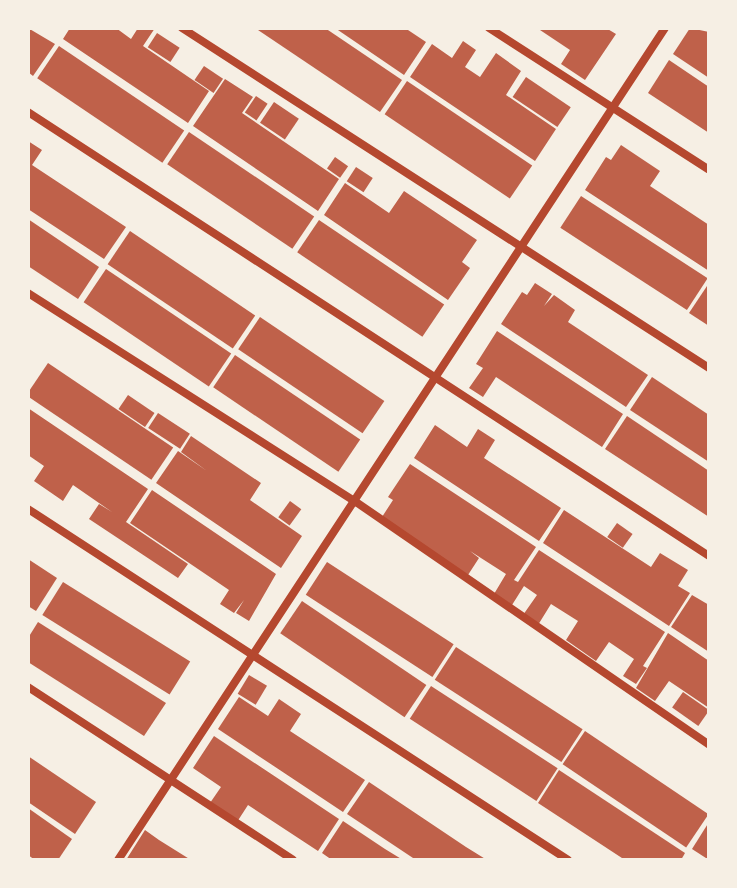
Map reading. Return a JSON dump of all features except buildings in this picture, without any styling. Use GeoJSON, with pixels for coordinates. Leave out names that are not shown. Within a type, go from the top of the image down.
{"type":"FeatureCollection","features":[{"type":"Feature","properties":{"kind":"street"},"geometry":{"type":"LineString","coordinates":[[182,28],[523,245],[709,368]]}},
{"type":"Feature","properties":{"kind":"street"},"geometry":{"type":"LineString","coordinates":[[489,28],[709,170]]}},
{"type":"Feature","properties":{"kind":"street"},"geometry":{"type":"LineString","coordinates":[[118,860],[665,28]]}},
{"type":"Feature","properties":{"kind":"street"},"geometry":{"type":"LineString","coordinates":[[28,112],[709,556]]}},
{"type":"Feature","properties":{"kind":"street"},"geometry":{"type":"LineString","coordinates":[[28,293],[356,502],[709,745]]}},
{"type":"Feature","properties":{"kind":"street"},"geometry":{"type":"LineString","coordinates":[[28,509],[568,860]]}},
{"type":"Feature","properties":{"kind":"street"},"geometry":{"type":"LineString","coordinates":[[28,687],[293,860]]}}]}
